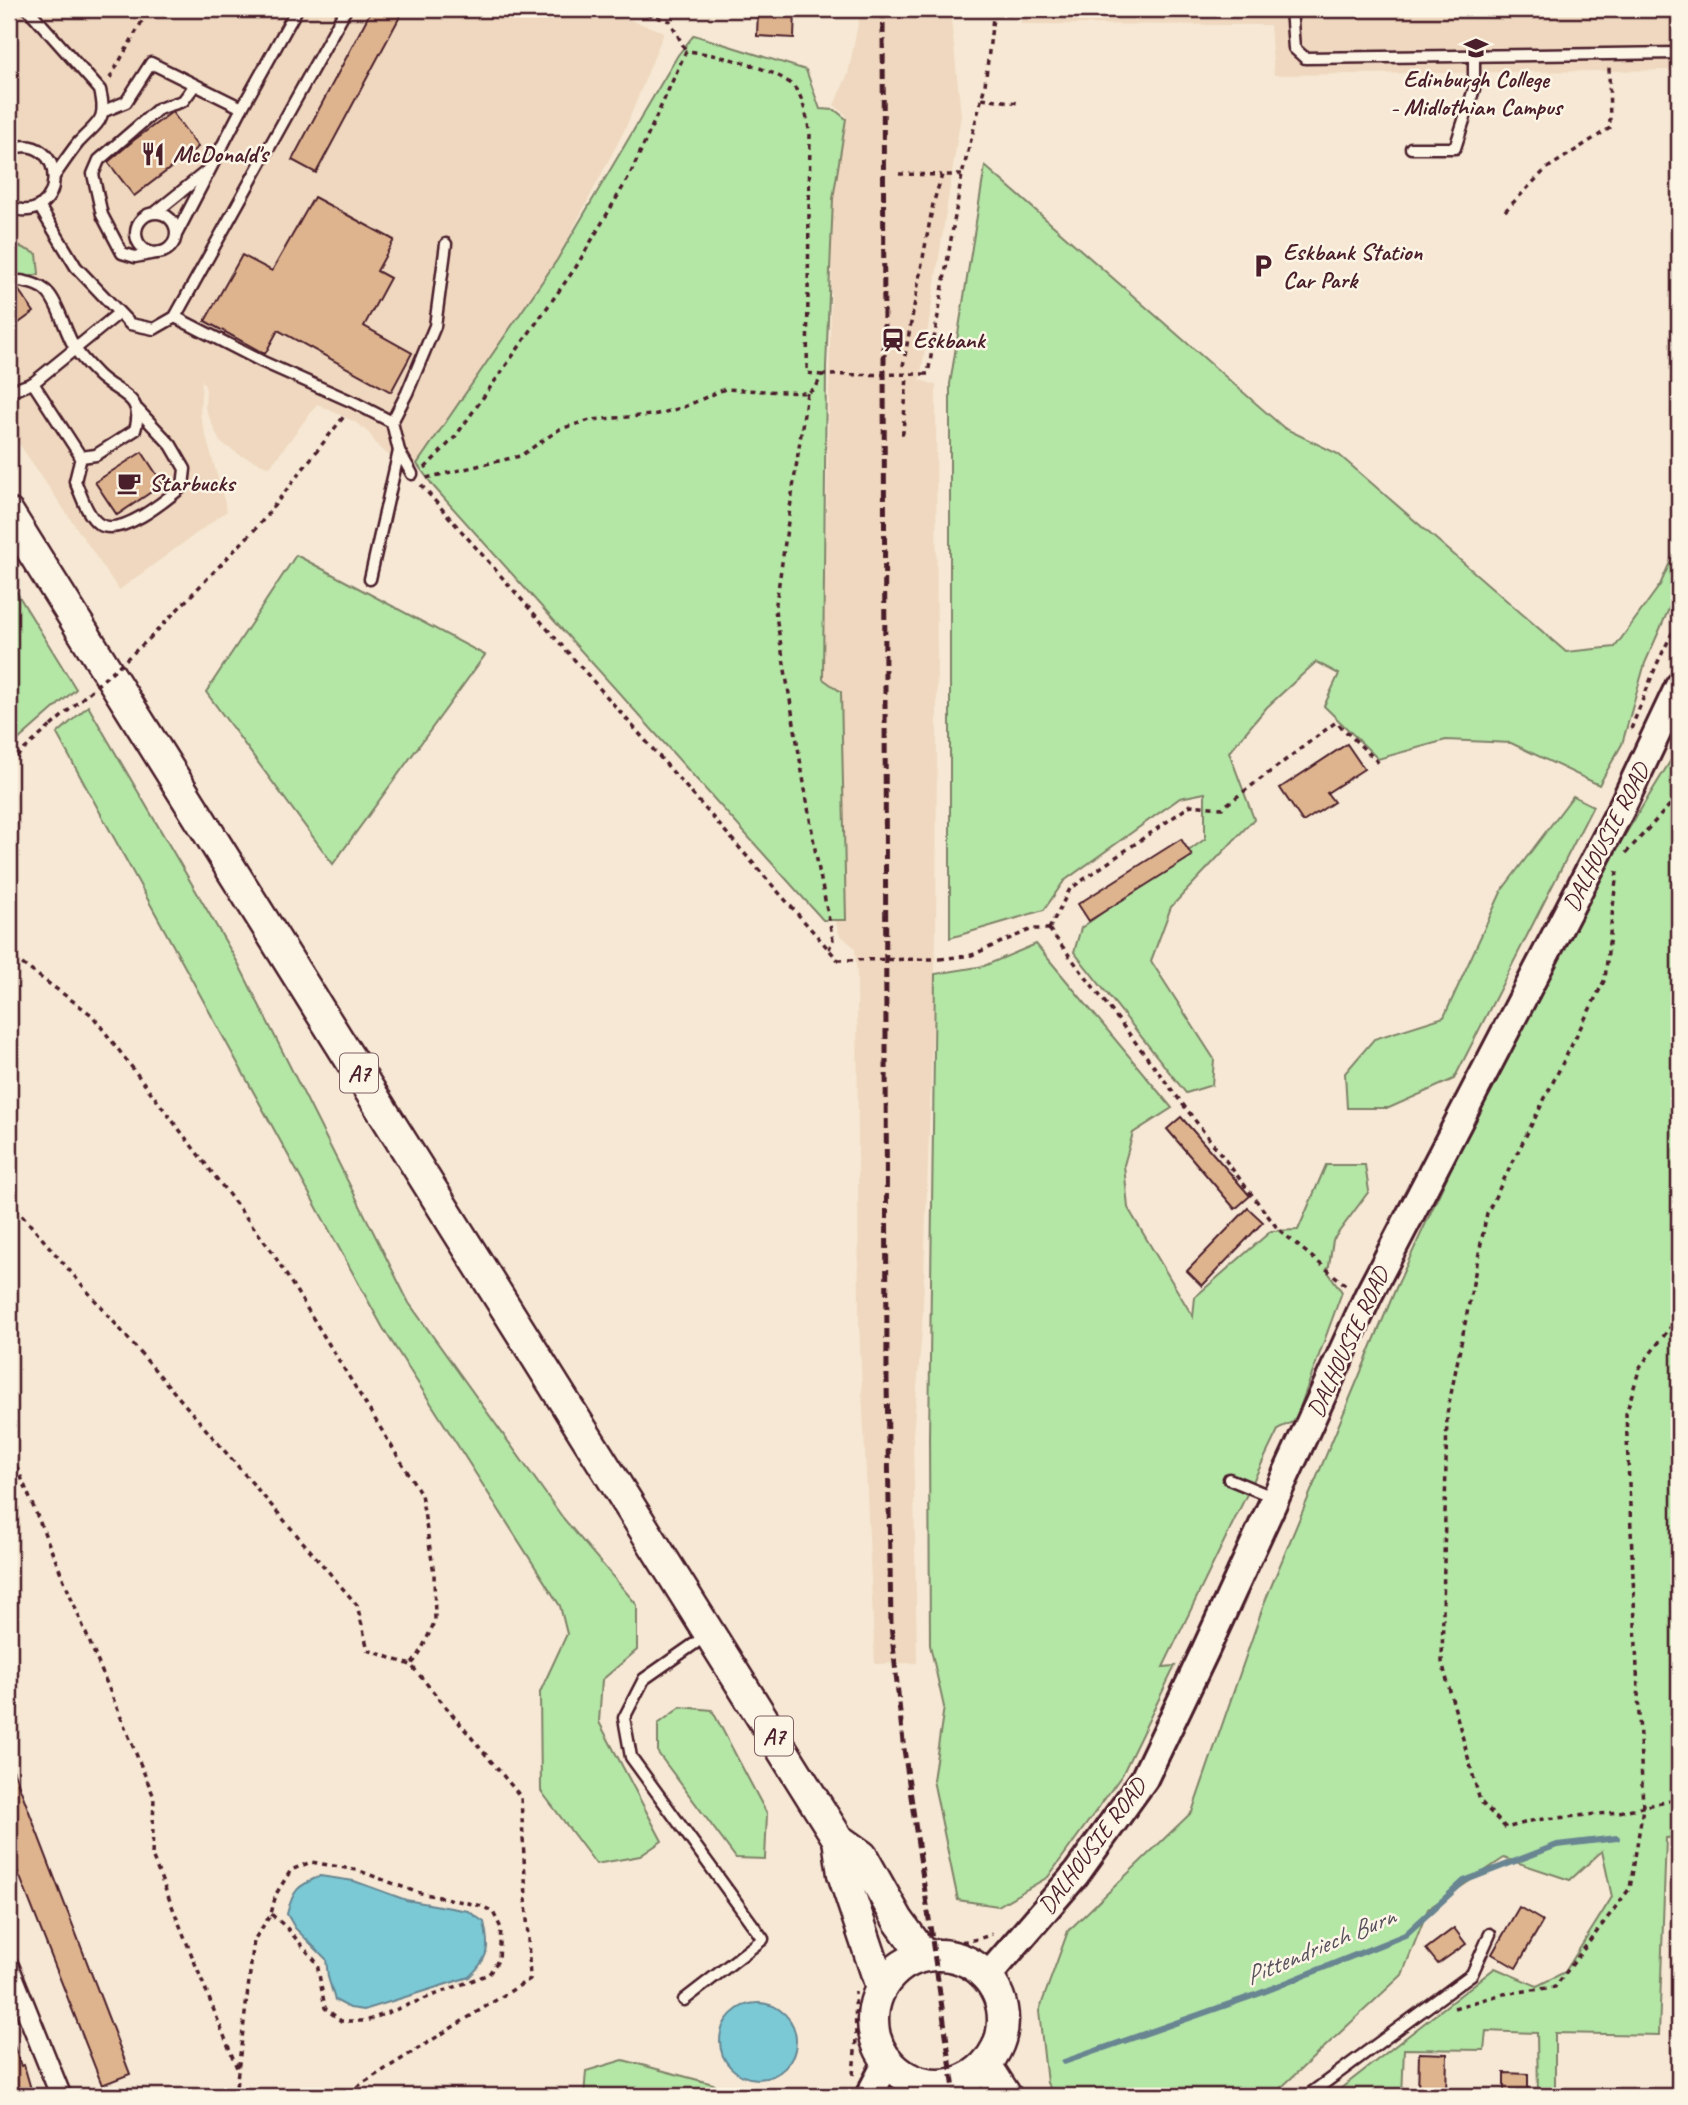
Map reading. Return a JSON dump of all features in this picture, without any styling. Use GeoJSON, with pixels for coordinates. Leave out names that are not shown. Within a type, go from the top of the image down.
{"type":"FeatureCollection","features":[{"type":"Feature","properties":{"kind":"main road","name":"A7"},"geometry":{"type":"LineString","coordinates":[[9,514],[838,1839],[862,1856],[898,1920],[930,1947]]}},
{"type":"Feature","properties":{"kind":"main road","name":"DALHOUSIE ROAD"},"geometry":{"type":"LineString","coordinates":[[987,1977],[1076,1874],[1144,1779],[1368,1296],[1621,809],[1679,687]]}},
{"type":"Feature","properties":{"kind":"main road","name":"A7"},"geometry":{"type":"LineString","coordinates":[[838,1839],[867,1984]]}},
{"type":"Feature","properties":{"kind":"main road"},"geometry":{"type":"LineString","coordinates":[[930,1947],[943,1955],[955,1957],[978,1968],[987,1977],[1000,1999],[1004,2024],[1000,2042],[986,2065],[962,2081],[933,2086],[902,2075],[887,2062],[875,2038],[867,1984],[896,1970],[930,1947]]}},
{"type":"Feature","properties":{"kind":"main road"},"geometry":{"type":"LineString","coordinates":[[861,2087],[887,2062]]}},
{"type":"Feature","properties":{"kind":"main road"},"geometry":{"type":"LineString","coordinates":[[986,2065],[1006,2096]]}},
{"type":"Feature","properties":{"kind":"street"},"geometry":{"type":"LineString","coordinates":[[9,1966],[13,1987],[61,2096]]}},
{"type":"Feature","properties":{"kind":"lane"},"geometry":{"type":"LineString","coordinates":[[9,207],[20,210],[39,206],[51,192],[55,175],[79,143],[100,123],[104,111],[100,90],[28,9]]}},
{"type":"Feature","properties":{"kind":"lane"},"geometry":{"type":"LineString","coordinates":[[195,85],[183,101],[159,109],[99,160],[93,174],[102,215],[122,253],[135,257],[161,252],[172,246],[242,108],[297,9]]}},
{"type":"Feature","properties":{"kind":"lane"},"geometry":{"type":"LineString","coordinates":[[39,206],[76,267],[130,324],[154,329],[175,317],[346,9]]}},
{"type":"Feature","properties":{"kind":"lane"},"geometry":{"type":"LineString","coordinates":[[1291,9],[1294,48],[1305,58],[1679,53]]}},
{"type":"Feature","properties":{"kind":"lane"},"geometry":{"type":"LineString","coordinates":[[1411,148],[1455,148],[1474,89],[1474,57]]}},
{"type":"Feature","properties":{"kind":"lane"},"geometry":{"type":"LineString","coordinates":[[104,111],[126,102],[151,62],[242,108]]}},
{"type":"Feature","properties":{"kind":"lane"},"geometry":{"type":"LineString","coordinates":[[9,147],[39,150],[52,166],[55,175]]}},
{"type":"Feature","properties":{"kind":"lane"},"geometry":{"type":"LineString","coordinates":[[161,252],[148,251],[142,247],[136,235],[139,223],[143,217],[156,212],[211,167]]}},
{"type":"Feature","properties":{"kind":"lane"},"geometry":{"type":"LineString","coordinates":[[156,212],[173,221],[177,233]]}},
{"type":"Feature","properties":{"kind":"lane"},"geometry":{"type":"LineString","coordinates":[[414,477],[399,451],[391,422],[407,393],[435,326],[446,244]]}},
{"type":"Feature","properties":{"kind":"lane"},"geometry":{"type":"LineString","coordinates":[[9,281],[28,282],[48,292],[75,349],[98,376],[130,398],[172,445],[185,470],[183,486],[124,527],[111,528],[98,523],[91,515],[75,481],[81,457],[33,383]]}},
{"type":"Feature","properties":{"kind":"lane"},"geometry":{"type":"LineString","coordinates":[[9,387],[14,390],[33,383],[119,313]]}},
{"type":"Feature","properties":{"kind":"lane"},"geometry":{"type":"LineString","coordinates":[[175,317],[391,422]]}},
{"type":"Feature","properties":{"kind":"lane"},"geometry":{"type":"LineString","coordinates":[[81,457],[96,455],[135,430],[138,409]]}},
{"type":"Feature","properties":{"kind":"lane"},"geometry":{"type":"LineString","coordinates":[[370,579],[399,451]]}},
{"type":"Feature","properties":{"kind":"lane"},"geometry":{"type":"LineString","coordinates":[[1229,1479],[1276,1498]]}},
{"type":"Feature","properties":{"kind":"lane"},"geometry":{"type":"LineString","coordinates":[[684,2000],[763,1939],[631,1757],[624,1718],[644,1679],[710,1633]]}},
{"type":"Feature","properties":{"kind":"lane"},"geometry":{"type":"LineString","coordinates":[[1307,2096],[1472,1974],[1490,1934]]}},
{"type":"Feature","properties":{"kind":"path"},"geometry":{"type":"LineString","coordinates":[[100,90],[113,74],[149,9]]}},
{"type":"Feature","properties":{"kind":"path"},"geometry":{"type":"LineString","coordinates":[[628,9],[670,21],[686,51]]}},
{"type":"Feature","properties":{"kind":"path"},"geometry":{"type":"LineString","coordinates":[[686,51],[708,53],[773,74],[792,85],[801,101],[810,135],[807,373],[907,376],[928,374],[962,175],[985,85],[994,11],[1138,9]]}},
{"type":"Feature","properties":{"kind":"path"},"geometry":{"type":"LineString","coordinates":[[414,477],[455,437],[576,267],[629,175],[686,51]]}},
{"type":"Feature","properties":{"kind":"path"},"geometry":{"type":"LineString","coordinates":[[1505,211],[1546,169],[1610,128],[1608,54]]}},
{"type":"Feature","properties":{"kind":"path"},"geometry":{"type":"LineString","coordinates":[[981,98],[1018,103]]}},
{"type":"Feature","properties":{"kind":"path"},"geometry":{"type":"LineString","coordinates":[[899,174],[962,175]]}},
{"type":"Feature","properties":{"kind":"path"},"geometry":{"type":"LineString","coordinates":[[903,366],[933,204],[942,175]]}},
{"type":"Feature","properties":{"kind":"path"},"geometry":{"type":"LineString","coordinates":[[414,477],[520,456],[560,429],[590,419],[653,415],[681,408],[725,390],[807,393],[816,388],[821,375]]}},
{"type":"Feature","properties":{"kind":"path"},"geometry":{"type":"LineString","coordinates":[[901,433],[907,376]]}},
{"type":"Feature","properties":{"kind":"path"},"geometry":{"type":"LineString","coordinates":[[807,393],[775,610],[833,940],[829,949]]}},
{"type":"Feature","properties":{"kind":"path"},"geometry":{"type":"LineString","coordinates":[[9,763],[149,639],[259,525],[355,403]]}},
{"type":"Feature","properties":{"kind":"path"},"geometry":{"type":"LineString","coordinates":[[414,477],[838,960],[940,959],[972,955],[1032,929],[1049,929]]}},
{"type":"Feature","properties":{"kind":"path"},"geometry":{"type":"LineString","coordinates":[[1049,929],[1070,889],[1191,806],[1222,808],[1336,722],[1382,766]]}},
{"type":"Feature","properties":{"kind":"path"},"geometry":{"type":"LineString","coordinates":[[1679,795],[1618,862],[1605,979],[1487,1213],[1447,1414],[1442,1662],[1480,1801],[1506,1828],[1535,1820],[1643,1808],[1679,1799]]}},
{"type":"Feature","properties":{"kind":"path"},"geometry":{"type":"LineString","coordinates":[[1049,929],[1278,1229],[1350,1288]]}},
{"type":"Feature","properties":{"kind":"path"},"geometry":{"type":"LineString","coordinates":[[9,945],[14,958],[92,1015],[263,1239],[421,1494],[434,1573],[435,1621],[419,1655],[411,1665]]}},
{"type":"Feature","properties":{"kind":"path"},"geometry":{"type":"LineString","coordinates":[[9,962],[14,958]]}},
{"type":"Feature","properties":{"kind":"path"},"geometry":{"type":"LineString","coordinates":[[9,1200],[357,1605],[368,1650],[411,1665],[521,1797],[530,1979],[342,2096]]}},
{"type":"Feature","properties":{"kind":"path"},"geometry":{"type":"LineString","coordinates":[[1451,2009],[1503,1994],[1555,1987],[1630,1888],[1643,1808],[1626,1414],[1640,1367],[1679,1316]]}},
{"type":"Feature","properties":{"kind":"path"},"geometry":{"type":"LineString","coordinates":[[9,1448],[154,1797],[152,1856],[238,2070]]}},
{"type":"Feature","properties":{"kind":"path"},"geometry":{"type":"LineString","coordinates":[[235,2096],[254,1940],[271,1914],[275,1894],[291,1870],[311,1862],[357,1870],[416,1892],[482,1906],[493,1912],[502,1928],[502,1943],[499,1959],[489,1974],[366,2021],[341,2021],[325,2008],[317,1963],[294,1935],[271,1914]]}},
{"type":"Feature","properties":{"kind":"path"},"geometry":{"type":"LineString","coordinates":[[930,1947],[975,1941],[1001,1930]]}},
{"type":"Feature","properties":{"kind":"path"},"geometry":{"type":"LineString","coordinates":[[861,2087],[856,2039],[867,1984]]}},
{"type":"Feature","properties":{"kind":"shaded area"},"geometry":{"type":"Polygon","coordinates":[[[9,9],[598,9],[664,32],[626,127],[557,260],[417,464],[402,467],[355,422],[317,404],[270,467],[240,455],[220,442],[205,408],[206,390],[202,379],[200,415],[227,511],[119,590],[9,429],[9,9]]]}},
{"type":"Feature","properties":{"kind":"shaded area"},"geometry":{"type":"Polygon","coordinates":[[[861,9],[950,9],[961,115],[920,380],[936,385],[937,734],[936,937],[922,1330],[913,1434],[917,1663],[875,1664],[859,1324],[857,977],[855,948],[839,934],[834,915],[823,679],[833,199],[846,115],[834,105],[848,74],[861,9]]]}},
{"type":"Feature","properties":{"kind":"shaded area","name":"Edinburgh College - Midlothian Campus"},"geometry":{"type":"Polygon","coordinates":[[[1020,9],[1679,9],[1679,70],[1274,75],[1270,25],[1021,24],[1020,9]]]}},
{"type":"Feature","properties":{"kind":"green space"},"geometry":{"type":"Polygon","coordinates":[[[694,35],[806,70],[820,109],[835,110],[846,119],[833,199],[826,367],[823,679],[841,692],[846,920],[823,920],[434,487],[417,464],[557,260],[678,55],[694,35]]]}},
{"type":"Feature","properties":{"kind":"green space"},"geometry":{"type":"Polygon","coordinates":[[[985,166],[1284,428],[1338,454],[1566,652],[1615,647],[1660,585],[1679,542],[1679,586],[1645,663],[1622,744],[1599,785],[1511,743],[1446,740],[1378,759],[1324,706],[1339,674],[1316,662],[1267,707],[1229,752],[1254,819],[1171,907],[1151,961],[1214,1059],[1212,1085],[1186,1093],[1074,952],[1081,928],[1205,839],[1205,793],[1180,798],[1064,881],[1044,910],[950,938],[950,384],[985,166]]]}},
{"type":"Feature","properties":{"kind":"green space"},"geometry":{"type":"Polygon","coordinates":[[[9,242],[37,254],[39,274],[23,279],[9,270],[9,242]]]}},
{"type":"Feature","properties":{"kind":"green space"},"geometry":{"type":"Polygon","coordinates":[[[296,555],[485,655],[333,864],[206,692],[296,555]]]}},
{"type":"Feature","properties":{"kind":"green space"},"geometry":{"type":"Polygon","coordinates":[[[9,580],[76,689],[9,748],[9,580]]]}},
{"type":"Feature","properties":{"kind":"green space"},"geometry":{"type":"Polygon","coordinates":[[[88,706],[238,963],[409,1303],[563,1518],[637,1605],[637,1650],[602,1680],[599,1722],[662,1841],[640,1856],[596,1864],[541,1791],[540,1692],[567,1634],[560,1606],[383,1328],[57,734],[88,706]]]}},
{"type":"Feature","properties":{"kind":"green space"},"geometry":{"type":"Polygon","coordinates":[[[1679,747],[1679,1354],[1671,1395],[1679,1529],[1679,1837],[1666,1838],[1659,2035],[1555,2033],[1555,2096],[1538,2096],[1537,2033],[1486,2031],[1484,2050],[1404,2049],[1402,2096],[1331,2096],[1495,1968],[1537,1986],[1565,1972],[1612,1897],[1602,1851],[1570,1880],[1504,1858],[1428,1909],[1402,1975],[1272,2096],[1055,2096],[1047,2083],[1039,2011],[1068,1931],[1192,1812],[1265,1601],[1396,1288],[1543,968],[1679,747]]]}},
{"type":"Feature","properties":{"kind":"green space"},"geometry":{"type":"Polygon","coordinates":[[[1573,796],[1593,806],[1454,1079],[1389,1108],[1347,1108],[1345,1073],[1374,1039],[1444,1017],[1502,890],[1573,796]]]}},
{"type":"Feature","properties":{"kind":"green space"},"geometry":{"type":"Polygon","coordinates":[[[1036,944],[1172,1108],[1133,1133],[1124,1165],[1128,1208],[1193,1317],[1195,1297],[1271,1231],[1298,1230],[1326,1165],[1365,1165],[1369,1191],[1333,1240],[1328,1272],[1342,1292],[1295,1421],[1279,1428],[1163,1667],[1175,1666],[1122,1775],[1048,1877],[998,1906],[958,1900],[933,1780],[944,1707],[930,1645],[929,1437],[935,974],[984,966],[1036,944]]]}},
{"type":"Feature","properties":{"kind":"green space"},"geometry":{"type":"Polygon","coordinates":[[[681,1707],[712,1710],[767,1814],[765,1859],[736,1858],[658,1753],[658,1724],[681,1707]]]}},
{"type":"Feature","properties":{"kind":"green space"},"geometry":{"type":"Polygon","coordinates":[[[623,2060],[713,2084],[728,2096],[584,2096],[586,2071],[623,2060]]]}},
{"type":"Feature","properties":{"kind":"water"},"geometry":{"type":"Polygon","coordinates":[[[320,1876],[354,1881],[406,1900],[468,1911],[484,1922],[487,1946],[481,1964],[469,1977],[364,2010],[350,2008],[335,2000],[326,1959],[295,1928],[287,1914],[298,1889],[320,1876]]]}},
{"type":"Feature","properties":{"kind":"water"},"geometry":{"type":"Polygon","coordinates":[[[758,2003],[772,2006],[785,2014],[793,2027],[796,2041],[793,2055],[785,2068],[772,2076],[758,2079],[744,2076],[731,2068],[723,2055],[720,2041],[723,2027],[731,2014],[744,2006],[758,2003]]]}},
{"type":"Feature","properties":{"kind":"building"},"geometry":{"type":"Polygon","coordinates":[[[372,9],[404,9],[316,173],[292,160],[372,9]]]}},
{"type":"Feature","properties":{"kind":"building"},"geometry":{"type":"Polygon","coordinates":[[[758,9],[795,9],[794,38],[757,36],[758,9]]]}},
{"type":"Feature","properties":{"kind":"building","name":"McDonald's"},"geometry":{"type":"Polygon","coordinates":[[[172,112],[198,147],[134,196],[108,162],[172,112]]]}},
{"type":"Feature","properties":{"kind":"building"},"geometry":{"type":"Polygon","coordinates":[[[314,197],[394,240],[377,271],[390,278],[364,326],[412,353],[391,392],[278,330],[265,354],[205,321],[242,255],[272,271],[314,197]]]}},
{"type":"Feature","properties":{"kind":"building"},"geometry":{"type":"Polygon","coordinates":[[[9,288],[17,288],[34,312],[9,330],[9,288]]]}},
{"type":"Feature","properties":{"kind":"building","name":"Starbucks"},"geometry":{"type":"Polygon","coordinates":[[[142,452],[163,484],[117,515],[95,482],[142,452]]]}},
{"type":"Feature","properties":{"kind":"building"},"geometry":{"type":"Polygon","coordinates":[[[1347,744],[1364,769],[1327,793],[1334,802],[1303,822],[1280,788],[1347,744]]]}},
{"type":"Feature","properties":{"kind":"building"},"geometry":{"type":"Polygon","coordinates":[[[1181,839],[1192,856],[1089,921],[1078,904],[1181,839]]]}},
{"type":"Feature","properties":{"kind":"building"},"geometry":{"type":"Polygon","coordinates":[[[1181,1117],[1250,1196],[1235,1209],[1167,1129],[1181,1117]]]}},
{"type":"Feature","properties":{"kind":"building"},"geometry":{"type":"Polygon","coordinates":[[[1248,1208],[1263,1222],[1202,1286],[1187,1271],[1248,1208]]]}},
{"type":"Feature","properties":{"kind":"building"},"geometry":{"type":"Polygon","coordinates":[[[10,1762],[130,2074],[102,2085],[9,1849],[10,1762]]]}},
{"type":"Feature","properties":{"kind":"building"},"geometry":{"type":"Polygon","coordinates":[[[1519,1907],[1543,1921],[1516,1968],[1492,1954],[1519,1907]]]}},
{"type":"Feature","properties":{"kind":"building"},"geometry":{"type":"Polygon","coordinates":[[[1454,1928],[1466,1944],[1438,1964],[1426,1949],[1454,1928]]]}},
{"type":"Feature","properties":{"kind":"building"},"geometry":{"type":"Polygon","coordinates":[[[9,2037],[21,2066],[24,2065],[33,2096],[9,2096],[9,2037]]]}},
{"type":"Feature","properties":{"kind":"building"},"geometry":{"type":"Polygon","coordinates":[[[1419,2053],[1447,2054],[1446,2096],[1418,2096],[1419,2053]]]}},
{"type":"Feature","properties":{"kind":"building"},"geometry":{"type":"Polygon","coordinates":[[[1504,2073],[1528,2074],[1528,2096],[1504,2096],[1504,2073]]]}},
{"type":"Feature","properties":{"kind":"waterway","name":"Pittendriech Burn"},"geometry":{"type":"LineString","coordinates":[[1064,2062],[1258,1994],[1405,1935],[1464,1881],[1557,1845],[1617,1838]]}},
{"type":"Feature","properties":{"kind":"railway"},"geometry":{"type":"LineString","coordinates":[[883,9],[887,1381],[891,1625],[903,1742],[955,2096]]}},
{"type":"Feature","properties":{"kind":"place","name":"Edinburgh College - Midlothian Campus"},"geometry":{"type":"Point","coordinates":[1476,48]}},
{"type":"Feature","properties":{"kind":"place","name":"McDonald's"},"geometry":{"type":"Point","coordinates":[153,154]}},
{"type":"Feature","properties":{"kind":"place","name":"Eskbank Station Car Park"},"geometry":{"type":"Point","coordinates":[1263,266]}},
{"type":"Feature","properties":{"kind":"place","name":"Eskbank"},"geometry":{"type":"Point","coordinates":[893,340]}},
{"type":"Feature","properties":{"kind":"place","name":"Starbucks"},"geometry":{"type":"Point","coordinates":[129,483]}}]}
